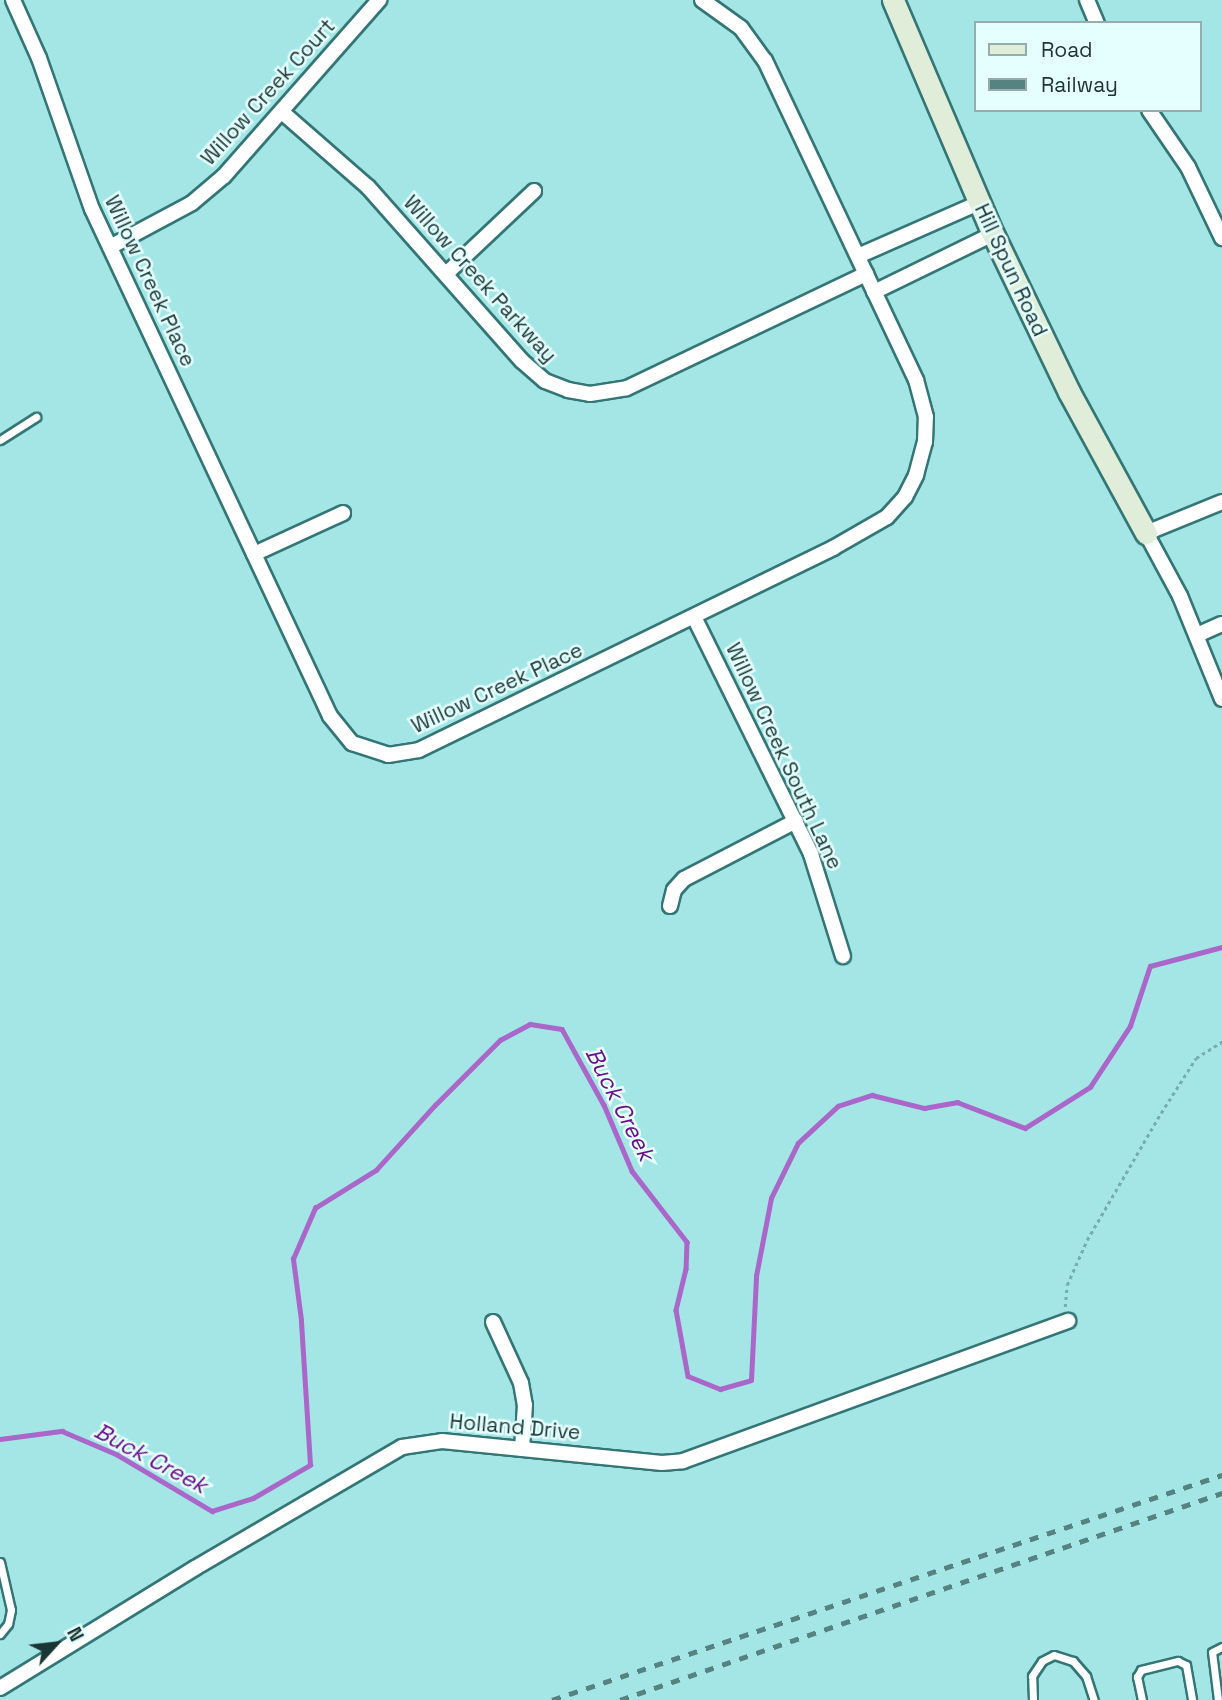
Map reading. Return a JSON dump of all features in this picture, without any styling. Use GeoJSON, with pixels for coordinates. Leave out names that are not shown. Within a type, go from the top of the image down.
{"type":"FeatureCollection","features":[{"type":"Feature","properties":{"kind":"street","name":"Willow Creek Place"},"geometry":{"type":"LineString","coordinates":[[13,0],[39,58],[83,187],[330,716],[352,743],[380,754],[400,755],[419,750],[694,617],[873,526],[905,497],[921,461],[926,417],[916,380],[866,274]]}},
{"type":"Feature","properties":{"kind":"street","name":"Willow Creek Court"},"geometry":{"type":"LineString","coordinates":[[110,247],[192,203],[242,159],[379,0]]}},
{"type":"Feature","properties":{"kind":"street"},"geometry":{"type":"LineString","coordinates":[[702,0],[741,28],[765,61],[866,274]]}},
{"type":"Feature","properties":{"kind":"street","name":"Hill Spun Road"},"geometry":{"type":"LineString","coordinates":[[893,0],[993,234],[1069,392],[1146,533]]}},
{"type":"Feature","properties":{"kind":"street"},"geometry":{"type":"LineString","coordinates":[[1087,0],[1096,21]]}},
{"type":"Feature","properties":{"kind":"street","name":"Willow Creek Parkway"},"geometry":{"type":"LineString","coordinates":[[282,112],[368,187],[539,377],[557,387],[590,394],[627,388],[866,274]]}},
{"type":"Feature","properties":{"kind":"street"},"geometry":{"type":"LineString","coordinates":[[1150,112],[1188,167],[1222,238]]}},
{"type":"Feature","properties":{"kind":"street"},"geometry":{"type":"LineString","coordinates":[[446,274],[534,191]]}},
{"type":"Feature","properties":{"kind":"street"},"geometry":{"type":"LineString","coordinates":[[858,256],[979,203]]}},
{"type":"Feature","properties":{"kind":"street"},"geometry":{"type":"LineString","coordinates":[[874,292],[993,234]]}},
{"type":"Feature","properties":{"kind":"street"},"geometry":{"type":"LineString","coordinates":[[1222,502],[1146,533],[1197,635],[1222,699]]}},
{"type":"Feature","properties":{"kind":"street"},"geometry":{"type":"LineString","coordinates":[[254,554],[343,513]]}},
{"type":"Feature","properties":{"kind":"street","name":"Willow Creek South Lane"},"geometry":{"type":"LineString","coordinates":[[694,617],[796,821],[818,874],[843,956]]}},
{"type":"Feature","properties":{"kind":"street"},"geometry":{"type":"LineString","coordinates":[[1197,635],[1222,624]]}},
{"type":"Feature","properties":{"kind":"street"},"geometry":{"type":"LineString","coordinates":[[670,906],[674,890],[684,879],[796,821]]}},
{"type":"Feature","properties":{"kind":"street","name":"Holland Drive"},"geometry":{"type":"LineString","coordinates":[[0,1688],[388,1453],[419,1442],[442,1441],[662,1463],[683,1461],[1068,1321]]}},
{"type":"Feature","properties":{"kind":"street"},"geometry":{"type":"LineString","coordinates":[[493,1322],[521,1383],[525,1405],[522,1449]]}},
{"type":"Feature","properties":{"kind":"lane"},"geometry":{"type":"LineString","coordinates":[[0,440],[36,417]]}},
{"type":"Feature","properties":{"kind":"lane"},"geometry":{"type":"LineString","coordinates":[[0,1562],[11,1610],[8,1624],[0,1634]]}},
{"type":"Feature","properties":{"kind":"lane"},"geometry":{"type":"LineString","coordinates":[[1218,1700],[1212,1652],[1222,1647]]}},
{"type":"Feature","properties":{"kind":"lane"},"geometry":{"type":"LineString","coordinates":[[1033,1700],[1032,1676],[1042,1661],[1054,1655],[1073,1661],[1086,1676],[1094,1700]]}},
{"type":"Feature","properties":{"kind":"lane"},"geometry":{"type":"LineString","coordinates":[[1142,1700],[1137,1677],[1141,1670],[1178,1661],[1186,1665],[1192,1700]]}},
{"type":"Feature","properties":{"kind":"path"},"geometry":{"type":"LineString","coordinates":[[1068,1321],[1064,1304],[1067,1285],[1087,1241],[1196,1058],[1222,1042]]}},
{"type":"Feature","properties":{"kind":"waterway","name":"Buck Creek"},"geometry":{"type":"LineString","coordinates":[[0,1439],[62,1431],[116,1454],[212,1511],[253,1498],[310,1465],[301,1320],[293,1259],[315,1208],[376,1170],[435,1105],[500,1040],[530,1024],[562,1029],[604,1105],[632,1171],[687,1242],[686,1269],[676,1310],[688,1376],[720,1389],[751,1380],[756,1276],[771,1198],[798,1143],[838,1106],[872,1095],[924,1108],[957,1102],[1025,1128],[1090,1087],[1130,1026],[1150,966],[1222,947]]}},
{"type":"Feature","properties":{"kind":"railway"},"geometry":{"type":"LineString","coordinates":[[552,1700],[1222,1475]]}},
{"type":"Feature","properties":{"kind":"railway"},"geometry":{"type":"LineString","coordinates":[[620,1700],[1222,1493]]}}]}
